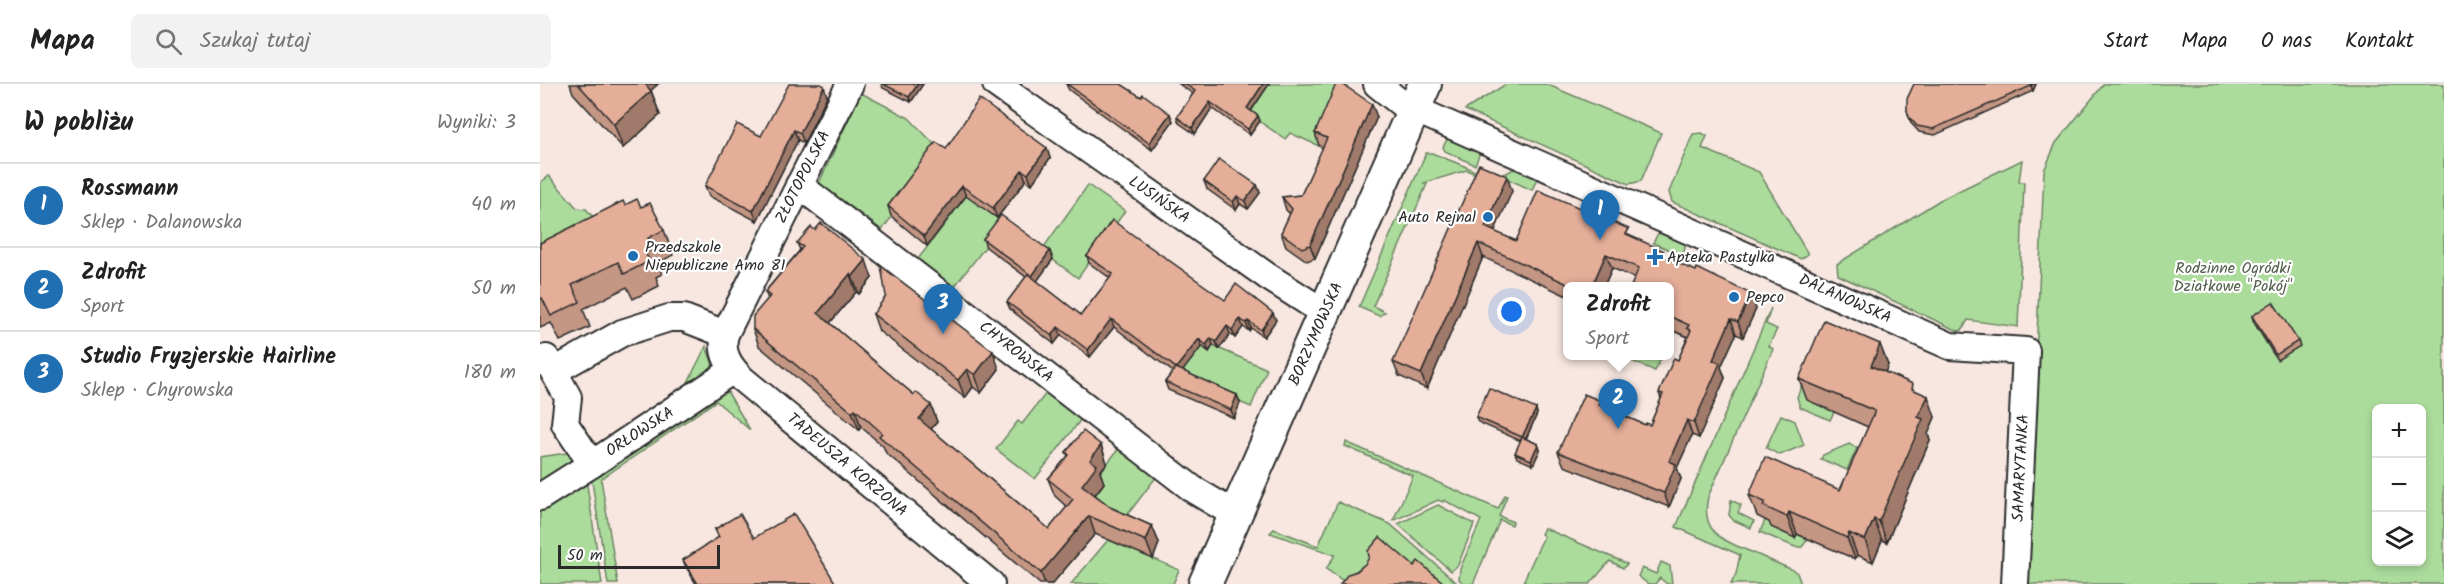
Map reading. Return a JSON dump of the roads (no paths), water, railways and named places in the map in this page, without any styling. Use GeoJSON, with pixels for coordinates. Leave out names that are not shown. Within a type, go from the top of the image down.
{"type":"FeatureCollection","features":[{"type":"Feature","properties":{"kind":"street","name":"ZŁOTOPOLSKA"},"geometry":{"type":"LineString","coordinates":[[725,334],[850,84]]}},
{"type":"Feature","properties":{"kind":"street","name":"LUSIŃSKA"},"geometry":{"type":"LineString","coordinates":[[996,84],[1257,269],[1325,313]]}},
{"type":"Feature","properties":{"kind":"street","name":"DALANOWSKA"},"geometry":{"type":"LineString","coordinates":[[1377,84],[1402,104],[1420,97],[1950,346],[2026,351]]}},
{"type":"Feature","properties":{"kind":"street","name":"BORZYMOWSKA"},"geometry":{"type":"LineString","coordinates":[[1205,584],[1420,97]]}},
{"type":"Feature","properties":{"kind":"street","name":"CHYROWSKA"},"geometry":{"type":"LineString","coordinates":[[799,185],[1194,490],[1236,515]]}},
{"type":"Feature","properties":{"kind":"street"},"geometry":{"type":"LineString","coordinates":[[565,365],[622,333],[669,318],[684,318],[725,334],[723,349],[732,370]]}},
{"type":"Feature","properties":{"kind":"street","name":"SAMARYTANKA"},"geometry":{"type":"LineString","coordinates":[[2015,584],[2026,351]]}},
{"type":"Feature","properties":{"kind":"street","name":"ORŁOWSKA"},"geometry":{"type":"LineString","coordinates":[[540,362],[546,358],[568,398],[565,424],[592,464],[732,370]]}},
{"type":"Feature","properties":{"kind":"street","name":"TADEUSZA KORZONA"},"geometry":{"type":"LineString","coordinates":[[732,370],[991,584]]}},
{"type":"Feature","properties":{"kind":"street"},"geometry":{"type":"LineString","coordinates":[[540,497],[592,464]]}},
{"type":"Feature","properties":{"kind":"place","name":"Auto Rejnal"},"geometry":{"type":"Point","coordinates":[1488,217]}},
{"type":"Feature","properties":{"kind":"place","name":"Rossmann"},"geometry":{"type":"Point","coordinates":[1600,240]}},
{"type":"Feature","properties":{"kind":"place","name":"Przedszkole Niepubliczne Amo 81"},"geometry":{"type":"Point","coordinates":[633,256]}},
{"type":"Feature","properties":{"kind":"place","name":"Apteka Pastylka"},"geometry":{"type":"Point","coordinates":[1655,257]}},
{"type":"Feature","properties":{"kind":"place","name":"Pepco"},"geometry":{"type":"Point","coordinates":[1734,297]}},
{"type":"Feature","properties":{"kind":"place","name":"Studio Fryzjerskie Hairline"},"geometry":{"type":"Point","coordinates":[943,334]}},
{"type":"Feature","properties":{"kind":"place","name":"Zdrofit"},"geometry":{"type":"Point","coordinates":[1618,429]}},
{"type":"Feature","properties":{"kind":"park label","name":"Rodzinne Ogródki Działkowe \"Pokój\""},"geometry":{"type":"Point","coordinates":[2233,277]}}]}
